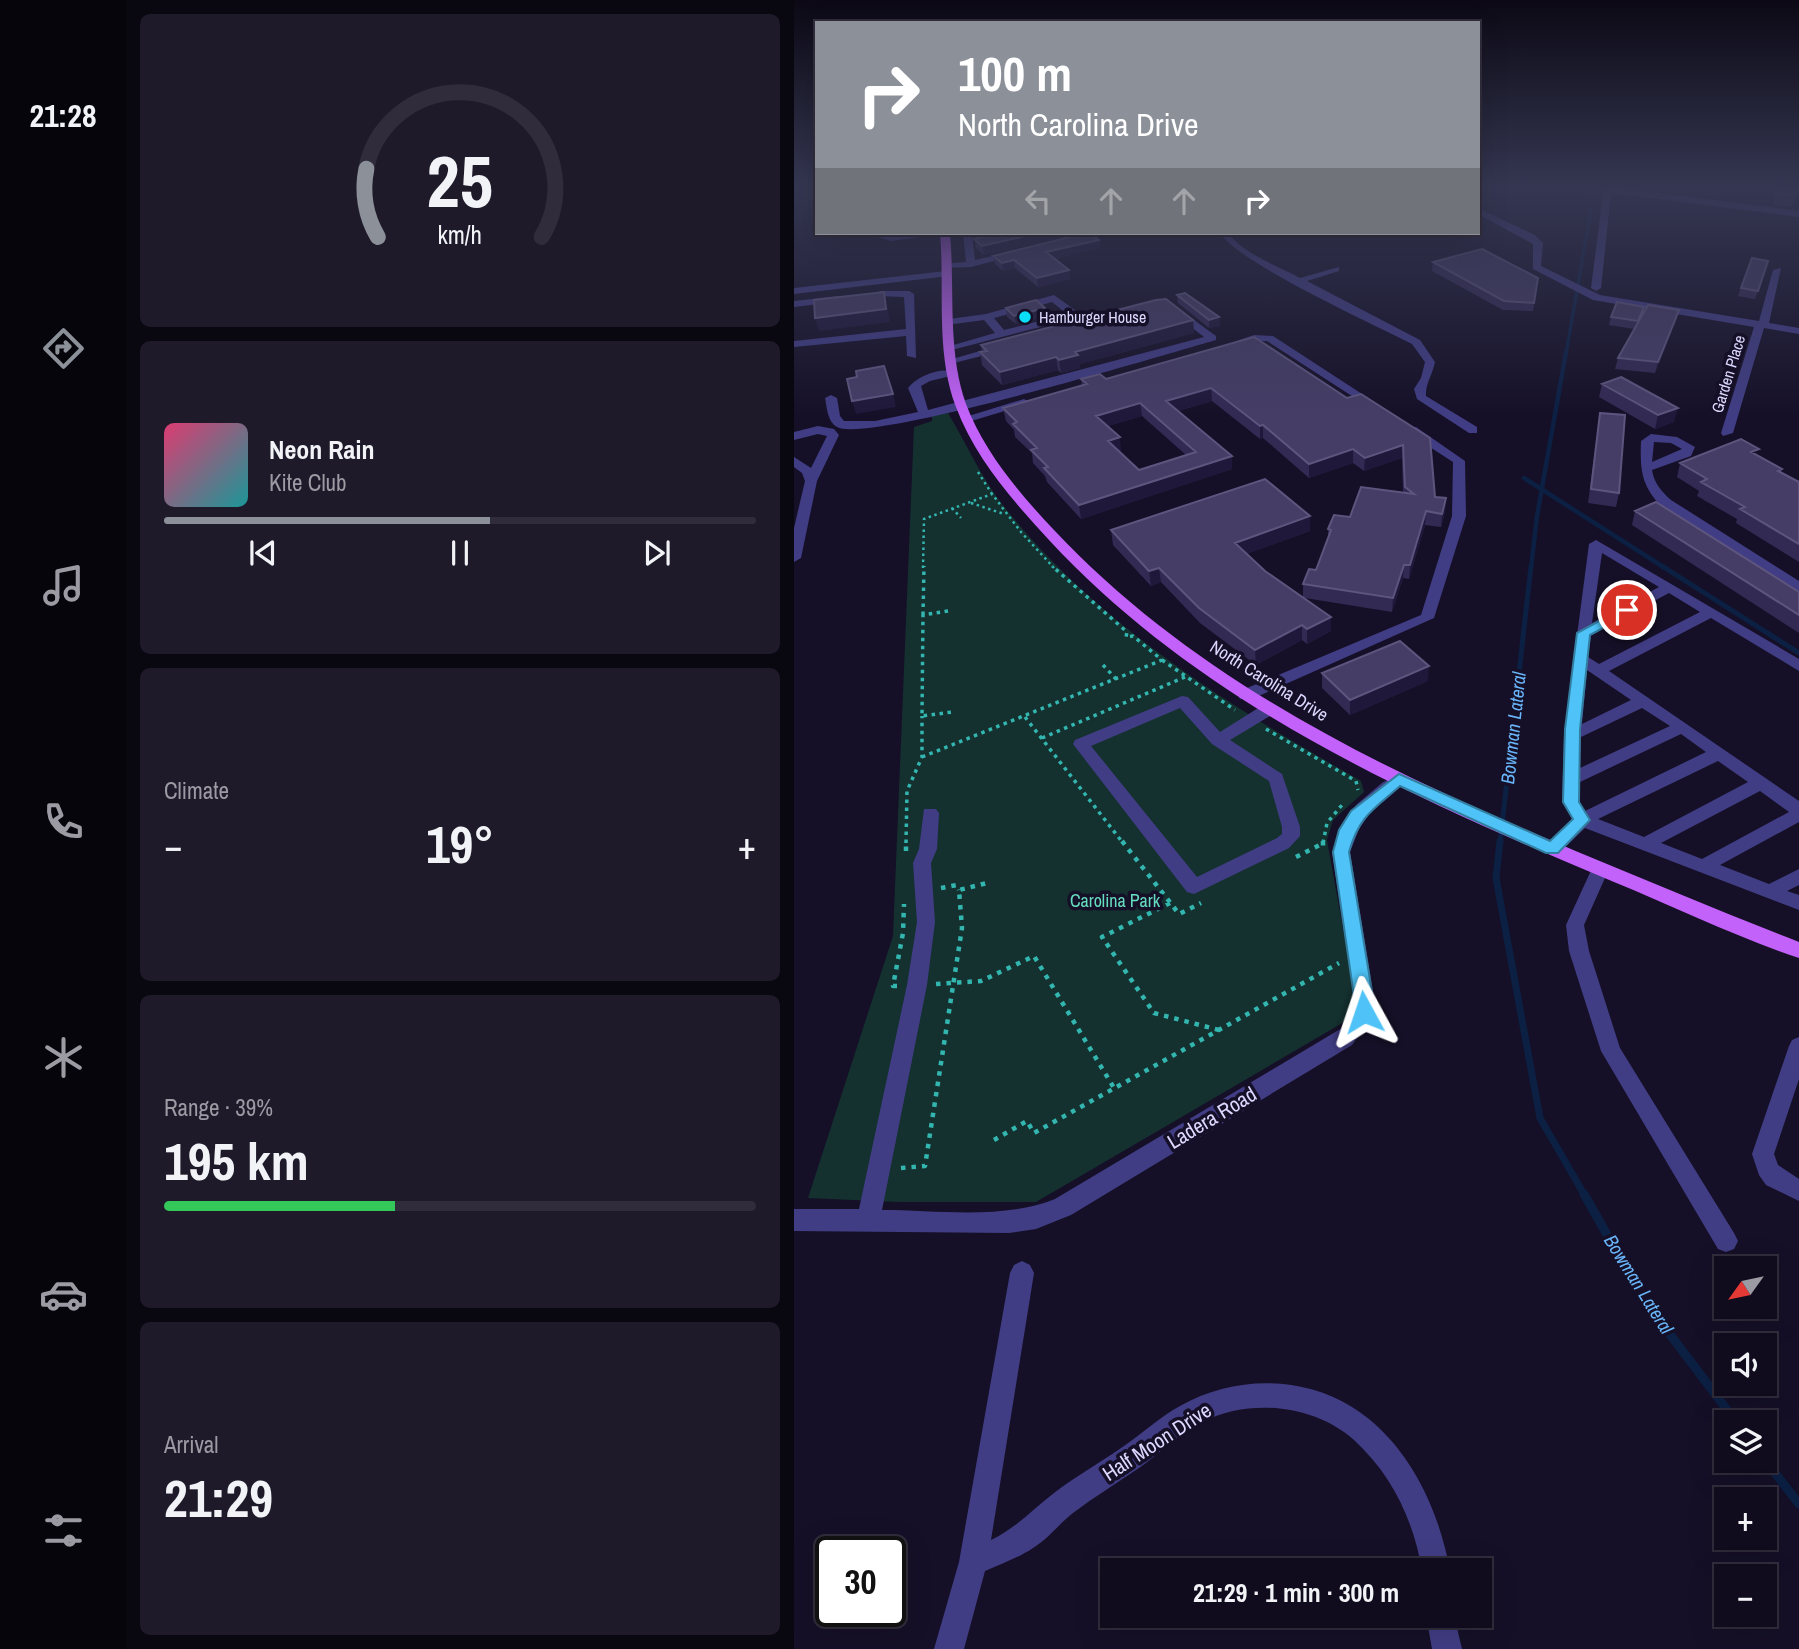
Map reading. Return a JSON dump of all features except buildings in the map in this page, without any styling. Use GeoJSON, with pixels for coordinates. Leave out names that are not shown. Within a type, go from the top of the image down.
{"type":"FeatureCollection","features":[{"type":"Feature","properties":{"kind":"main road","name":"North Carolina Drive"},"geometry":{"type":"LineString","coordinates":[[946,263],[946,322],[950,361],[965,412],[997,469],[1016,496],[1082,569],[1150,627],[1246,695],[1399,779],[1528,839],[1798,950]]}},
{"type":"Feature","properties":{"kind":"street"},"geometry":{"type":"LineString","coordinates":[[794,291],[880,281],[976,263]]}},
{"type":"Feature","properties":{"kind":"street"},"geometry":{"type":"LineString","coordinates":[[1267,263],[1416,342],[1430,362],[1428,378],[1420,389],[1421,397],[1473,430]]}},
{"type":"Feature","properties":{"kind":"street"},"geometry":{"type":"LineString","coordinates":[[1535,263],[1539,269],[1585,294],[1610,301],[1798,331]]}},
{"type":"Feature","properties":{"kind":"street"},"geometry":{"type":"LineString","coordinates":[[1596,288],[1599,263]]}},
{"type":"Feature","properties":{"kind":"street"},"geometry":{"type":"LineString","coordinates":[[1299,281],[1336,269]]}},
{"type":"Feature","properties":{"kind":"street","name":"Garden Place"},"geometry":{"type":"LineString","coordinates":[[1727,433],[1778,270]]}},
{"type":"Feature","properties":{"kind":"street"},"geometry":{"type":"LineString","coordinates":[[880,281],[880,294]]}},
{"type":"Feature","properties":{"kind":"street"},"geometry":{"type":"LineString","coordinates":[[868,296],[908,294],[912,356]]}},
{"type":"Feature","properties":{"kind":"street"},"geometry":{"type":"LineString","coordinates":[[794,304],[855,297]]}},
{"type":"Feature","properties":{"kind":"street"},"geometry":{"type":"LineString","coordinates":[[924,414],[914,388],[916,383],[950,361],[1002,334],[1075,315],[1054,298],[986,317],[946,322]]}},
{"type":"Feature","properties":{"kind":"street"},"geometry":{"type":"LineString","coordinates":[[965,412],[1212,338],[1170,306]]}},
{"type":"Feature","properties":{"kind":"street"},"geometry":{"type":"LineString","coordinates":[[986,317],[1002,334]]}},
{"type":"Feature","properties":{"kind":"street"},"geometry":{"type":"LineString","coordinates":[[794,344],[911,332]]}},
{"type":"Feature","properties":{"kind":"street"},"geometry":{"type":"LineString","coordinates":[[831,398],[836,421],[847,425],[924,414],[965,412],[1269,338],[1459,461],[1460,516],[1427,618],[1246,695]]}},
{"type":"Feature","properties":{"kind":"street"},"geometry":{"type":"LineString","coordinates":[[950,361],[1017,343]]}},
{"type":"Feature","properties":{"kind":"street"},"geometry":{"type":"LineString","coordinates":[[794,436],[818,430],[831,432],[832,435],[811,481],[794,558]]}},
{"type":"Feature","properties":{"kind":"street"},"geometry":{"type":"LineString","coordinates":[[794,461],[808,471],[811,481]]}},
{"type":"Feature","properties":{"kind":"street"},"geometry":{"type":"LineString","coordinates":[[1646,468],[1646,481],[1666,503],[1798,587]]}},
{"type":"Feature","properties":{"kind":"street"},"geometry":{"type":"LineString","coordinates":[[1798,667],[1596,544],[1572,735],[1571,802],[1582,820],[1798,903]]}},
{"type":"Feature","properties":{"kind":"street"},"geometry":{"type":"LineString","coordinates":[[1584,633],[1670,587]]}},
{"type":"Feature","properties":{"kind":"street"},"geometry":{"type":"LineString","coordinates":[[1598,671],[1711,612]]}},
{"type":"Feature","properties":{"kind":"street"},"geometry":{"type":"LineString","coordinates":[[1580,659],[1682,727],[1798,812],[1702,867]]}},
{"type":"Feature","properties":{"kind":"street"},"geometry":{"type":"LineString","coordinates":[[1182,701],[1218,740],[1276,778],[1291,827],[1290,836],[1283,843],[1194,887],[1081,744],[1182,701]]}},
{"type":"Feature","properties":{"kind":"street"},"geometry":{"type":"LineString","coordinates":[[1572,735],[1643,701]]}},
{"type":"Feature","properties":{"kind":"street"},"geometry":{"type":"LineString","coordinates":[[1218,740],[1269,709]]}},
{"type":"Feature","properties":{"kind":"street"},"geometry":{"type":"LineString","coordinates":[[1572,779],[1682,727]]}},
{"type":"Feature","properties":{"kind":"street"},"geometry":{"type":"LineString","coordinates":[[1552,849],[1582,820],[1719,753]]}},
{"type":"Feature","properties":{"kind":"street","name":"Ladera Road"},"geometry":{"type":"LineString","coordinates":[[794,1220],[1009,1222],[1045,1214],[1063,1208],[1345,1039],[1357,1027],[1364,1012],[1364,998],[1341,852],[1347,830],[1357,815],[1399,779]]}},
{"type":"Feature","properties":{"kind":"street"},"geometry":{"type":"LineString","coordinates":[[1645,844],[1761,783]]}},
{"type":"Feature","properties":{"kind":"street"},"geometry":{"type":"LineString","coordinates":[[868,1221],[917,985],[926,922],[922,863],[928,849],[930,813]]}},
{"type":"Feature","properties":{"kind":"street"},"geometry":{"type":"LineString","coordinates":[[1600,869],[1574,925],[1579,951],[1611,1051],[1726,1241]]}},
{"type":"Feature","properties":{"kind":"street"},"geometry":{"type":"LineString","coordinates":[[1770,892],[1798,876]]}},
{"type":"Feature","properties":{"kind":"street"},"geometry":{"type":"LineString","coordinates":[[1798,1046],[1763,1154],[1764,1167],[1775,1180],[1798,1190]]}},
{"type":"Feature","properties":{"kind":"street"},"geometry":{"type":"LineString","coordinates":[[949,1649],[973,1562],[1022,1273]]}},
{"type":"Feature","properties":{"kind":"street","name":"Half Moon Drive"},"geometry":{"type":"LineString","coordinates":[[973,1562],[1022,1539],[1062,1504],[1199,1410],[1232,1398],[1255,1395],[1287,1396],[1310,1402],[1342,1415],[1362,1429],[1397,1465],[1411,1488],[1426,1526],[1433,1558]]}},
{"type":"Feature","properties":{"kind":"street"},"geometry":{"type":"LineString","coordinates":[[1443,1628],[1447,1649]]}},
{"type":"Feature","properties":{"kind":"path"},"geometry":{"type":"LineString","coordinates":[[905,855],[907,791],[922,757],[923,522],[927,517],[992,494],[1006,514],[1093,606],[1127,632],[1126,637],[1133,636],[1162,660],[922,757]]}},
{"type":"Feature","properties":{"kind":"path"},"geometry":{"type":"LineString","coordinates":[[969,502],[1006,514]]}},
{"type":"Feature","properties":{"kind":"path"},"geometry":{"type":"LineString","coordinates":[[952,508],[961,518]]}},
{"type":"Feature","properties":{"kind":"path"},"geometry":{"type":"LineString","coordinates":[[923,615],[949,611]]}},
{"type":"Feature","properties":{"kind":"path"},"geometry":{"type":"LineString","coordinates":[[1103,665],[1116,679]]}},
{"type":"Feature","properties":{"kind":"path"},"geometry":{"type":"LineString","coordinates":[[1042,738],[1185,677]]}},
{"type":"Feature","properties":{"kind":"path"},"geometry":{"type":"LineString","coordinates":[[922,716],[952,712]]}},
{"type":"Feature","properties":{"kind":"path"},"geometry":{"type":"LineString","coordinates":[[1025,717],[1179,914]]}},
{"type":"Feature","properties":{"kind":"path"},"geometry":{"type":"LineString","coordinates":[[959,890],[987,883]]}},
{"type":"Feature","properties":{"kind":"path"},"geometry":{"type":"LineString","coordinates":[[901,1168],[925,1166],[962,928],[957,885],[936,889]]}},
{"type":"Feature","properties":{"kind":"path"},"geometry":{"type":"LineString","coordinates":[[904,894],[903,933],[893,986],[981,981],[1034,956],[1114,1088]]}},
{"type":"Feature","properties":{"kind":"path"},"geometry":{"type":"LineString","coordinates":[[1170,903],[1102,937],[1154,1013],[1219,1030]]}},
{"type":"Feature","properties":{"kind":"path"},"geometry":{"type":"LineString","coordinates":[[994,1140],[1027,1121],[1034,1133],[1341,962]]}},
{"type":"Feature","properties":{"kind":"green space","name":"Carolina Park"},"geometry":{"type":"Polygon","coordinates":[[[948,413],[994,494],[1039,548],[1080,588],[1168,660],[1263,723],[1361,781],[1364,792],[1333,820],[1327,840],[1354,990],[1351,1018],[1036,1202],[899,1202],[808,1198],[893,936],[914,427],[932,421],[932,415],[948,413]]]}},
{"type":"Feature","properties":{"kind":"waterway","name":"Bowman Lateral"},"geometry":{"type":"LineString","coordinates":[[1566,354],[1582,263]]}},
{"type":"Feature","properties":{"kind":"waterway","name":"Bowman Lateral"},"geometry":{"type":"LineString","coordinates":[[1542,489],[1566,352]]}},
{"type":"Feature","properties":{"kind":"waterway"},"geometry":{"type":"LineString","coordinates":[[1524,478],[1542,489]]}},
{"type":"Feature","properties":{"kind":"waterway","name":"Bowman Lateral"},"geometry":{"type":"LineString","coordinates":[[1531,568],[1542,489]]}},
{"type":"Feature","properties":{"kind":"waterway"},"geometry":{"type":"LineString","coordinates":[[1542,489],[1665,568]]}},
{"type":"Feature","properties":{"kind":"waterway","name":"Bowman Lateral"},"geometry":{"type":"LineString","coordinates":[[1500,843],[1531,566]]}},
{"type":"Feature","properties":{"kind":"waterway"},"geometry":{"type":"LineString","coordinates":[[1662,566],[1799,653]]}},
{"type":"Feature","properties":{"kind":"waterway","name":"Bowman Lateral"},"geometry":{"type":"LineString","coordinates":[[1500,841],[1496,878],[1540,1118],[1585,1196]]}},
{"type":"Feature","properties":{"kind":"waterway","name":"Bowman Lateral"},"geometry":{"type":"LineString","coordinates":[[1584,1194],[1644,1300],[1727,1410]]}},
{"type":"Feature","properties":{"kind":"waterway","name":"Bowman Lateral"},"geometry":{"type":"LineString","coordinates":[[1775,1473],[1799,1504]]}},
{"type":"Feature","properties":{"kind":"place","name":"Hamburger House"},"geometry":{"type":"Point","coordinates":[1025,317]}},
{"type":"Feature","properties":{"kind":"route"},"geometry":{"type":"LineString","coordinates":[[1364,1012],[1354,932],[1342,869],[1341,852],[1347,830],[1357,815],[1376,796],[1399,779],[1552,849],[1582,820],[1571,802],[1573,729],[1584,633],[1627,610]]}}]}
